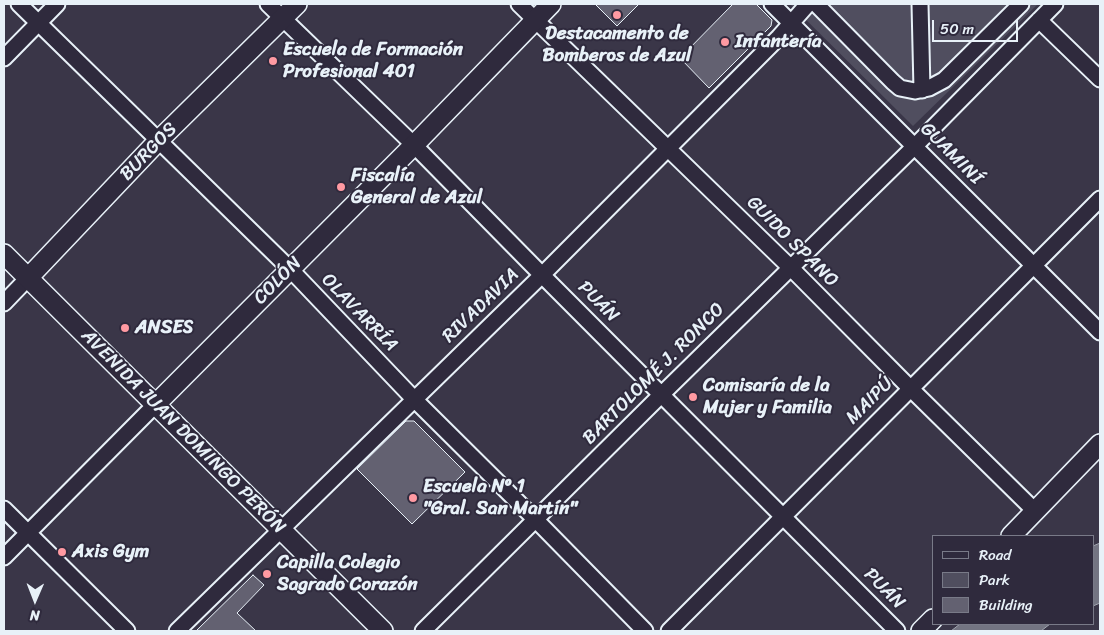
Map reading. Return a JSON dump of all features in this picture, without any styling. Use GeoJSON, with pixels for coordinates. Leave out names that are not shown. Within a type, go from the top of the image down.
{"type":"FeatureCollection","features":[{"type":"Feature","properties":{"kind":"main road","name":"BURGOS"},"geometry":{"type":"LineString","coordinates":[[28,278],[159,140],[297,4]]}},
{"type":"Feature","properties":{"kind":"main road","name":"COLÓN"},"geometry":{"type":"LineString","coordinates":[[156,405],[551,4]]}},
{"type":"Feature","properties":{"kind":"main road","name":"AVENIDA JUAN DOMINGO PERÓN"},"geometry":{"type":"LineString","coordinates":[[4,254],[383,631]]}},
{"type":"Feature","properties":{"kind":"main road"},"geometry":{"type":"LineString","coordinates":[[1012,535],[1100,444]]}},
{"type":"Feature","properties":{"kind":"main road"},"geometry":{"type":"LineString","coordinates":[[921,631],[932,620]]}},
{"type":"Feature","properties":{"kind":"street","name":"OLAVARRÍA"},"geometry":{"type":"LineString","coordinates":[[19,4],[290,270],[414,399],[646,631]]}},
{"type":"Feature","properties":{"kind":"street"},"geometry":{"type":"LineString","coordinates":[[4,58],[58,4]]}},
{"type":"Feature","properties":{"kind":"street","name":"PUÁN"},"geometry":{"type":"LineString","coordinates":[[268,4],[414,145],[898,631]]}},
{"type":"Feature","properties":{"kind":"street","name":"GUIDO SPANO"},"geometry":{"type":"LineString","coordinates":[[519,4],[791,268],[910,389],[1035,511]]}},
{"type":"Feature","properties":{"kind":"street","name":"GUAMINÍ"},"geometry":{"type":"LineString","coordinates":[[772,4],[1100,332]]}},
{"type":"Feature","properties":{"kind":"street","name":"RIVADAVIA"},"geometry":{"type":"LineString","coordinates":[[177,631],[542,275],[779,37],[808,4]]}},
{"type":"Feature","properties":{"kind":"street"},"geometry":{"type":"LineString","coordinates":[[816,4],[900,88],[908,91],[922,90],[944,80],[1021,4]]}},
{"type":"Feature","properties":{"kind":"street"},"geometry":{"type":"LineString","coordinates":[[920,4],[922,90]]}},
{"type":"Feature","properties":{"kind":"street","name":"BARTOLOMÉ J. RONCO"},"geometry":{"type":"LineString","coordinates":[[423,631],[915,146],[1054,4]]}},
{"type":"Feature","properties":{"kind":"street"},"geometry":{"type":"LineString","coordinates":[[1039,20],[1100,79]]}},
{"type":"Feature","properties":{"kind":"street","name":"MAIPÚ"},"geometry":{"type":"LineString","coordinates":[[669,631],[1100,199]]}},
{"type":"Feature","properties":{"kind":"street","name":"BURGOS"},"geometry":{"type":"LineString","coordinates":[[4,303],[28,278]]}},
{"type":"Feature","properties":{"kind":"street","name":"COLÓN"},"geometry":{"type":"LineString","coordinates":[[4,557],[156,405]]}},
{"type":"Feature","properties":{"kind":"street"},"geometry":{"type":"LineString","coordinates":[[4,509],[127,631]]}},
{"type":"Feature","properties":{"kind":"green space"},"geometry":{"type":"Polygon","coordinates":[[[790,4],[1038,4],[913,126],[790,4]]]}},
{"type":"Feature","properties":{"kind":"water"},"geometry":{"type":"Polygon","coordinates":[[[1100,543],[1100,603],[1094,606],[1094,546],[1100,543]]]}},
{"type":"Feature","properties":{"kind":"water"},"geometry":{"type":"Polygon","coordinates":[[[959,625],[1049,625],[1041,631],[951,631],[959,625]]]}},
{"type":"Feature","properties":{"kind":"building","name":"Destacamento de Bomberos de Azul"},"geometry":{"type":"Polygon","coordinates":[[[595,4],[639,4],[617,26],[595,4]]]}},
{"type":"Feature","properties":{"kind":"building","name":"Infantería"},"geometry":{"type":"Polygon","coordinates":[[[733,4],[756,4],[772,20],[771,26],[709,88],[680,58],[733,4]]]}},
{"type":"Feature","properties":{"kind":"building","name":"Escuela Nº 1 \"Gral. San Martín\""},"geometry":{"type":"Polygon","coordinates":[[[406,421],[414,421],[465,472],[412,524],[357,469],[406,421]]]}},
{"type":"Feature","properties":{"kind":"building"},"geometry":{"type":"Polygon","coordinates":[[[253,575],[264,585],[237,613],[256,631],[196,631],[253,575]]]}},
{"type":"Feature","properties":{"kind":"place","name":"Destacamento de Bomberos de Azul"},"geometry":{"type":"Point","coordinates":[617,15]}},
{"type":"Feature","properties":{"kind":"place","name":"Infantería"},"geometry":{"type":"Point","coordinates":[725,42]}},
{"type":"Feature","properties":{"kind":"place","name":"Escuela de Formación Profesional 401"},"geometry":{"type":"Point","coordinates":[273,61]}},
{"type":"Feature","properties":{"kind":"place","name":"Fiscalía General de Azul"},"geometry":{"type":"Point","coordinates":[341,187]}},
{"type":"Feature","properties":{"kind":"place","name":"ANSES"},"geometry":{"type":"Point","coordinates":[125,328]}},
{"type":"Feature","properties":{"kind":"place","name":"Comisaría de la Mujer y Familia"},"geometry":{"type":"Point","coordinates":[693,397]}},
{"type":"Feature","properties":{"kind":"place","name":"Escuela Nº 1 \"Gral. San Martín\""},"geometry":{"type":"Point","coordinates":[413,498]}},
{"type":"Feature","properties":{"kind":"place","name":"Axis Gym"},"geometry":{"type":"Point","coordinates":[62,552]}},
{"type":"Feature","properties":{"kind":"place","name":"Capilla Colegio Sagrado Corazón"},"geometry":{"type":"Point","coordinates":[267,574]}}]}
